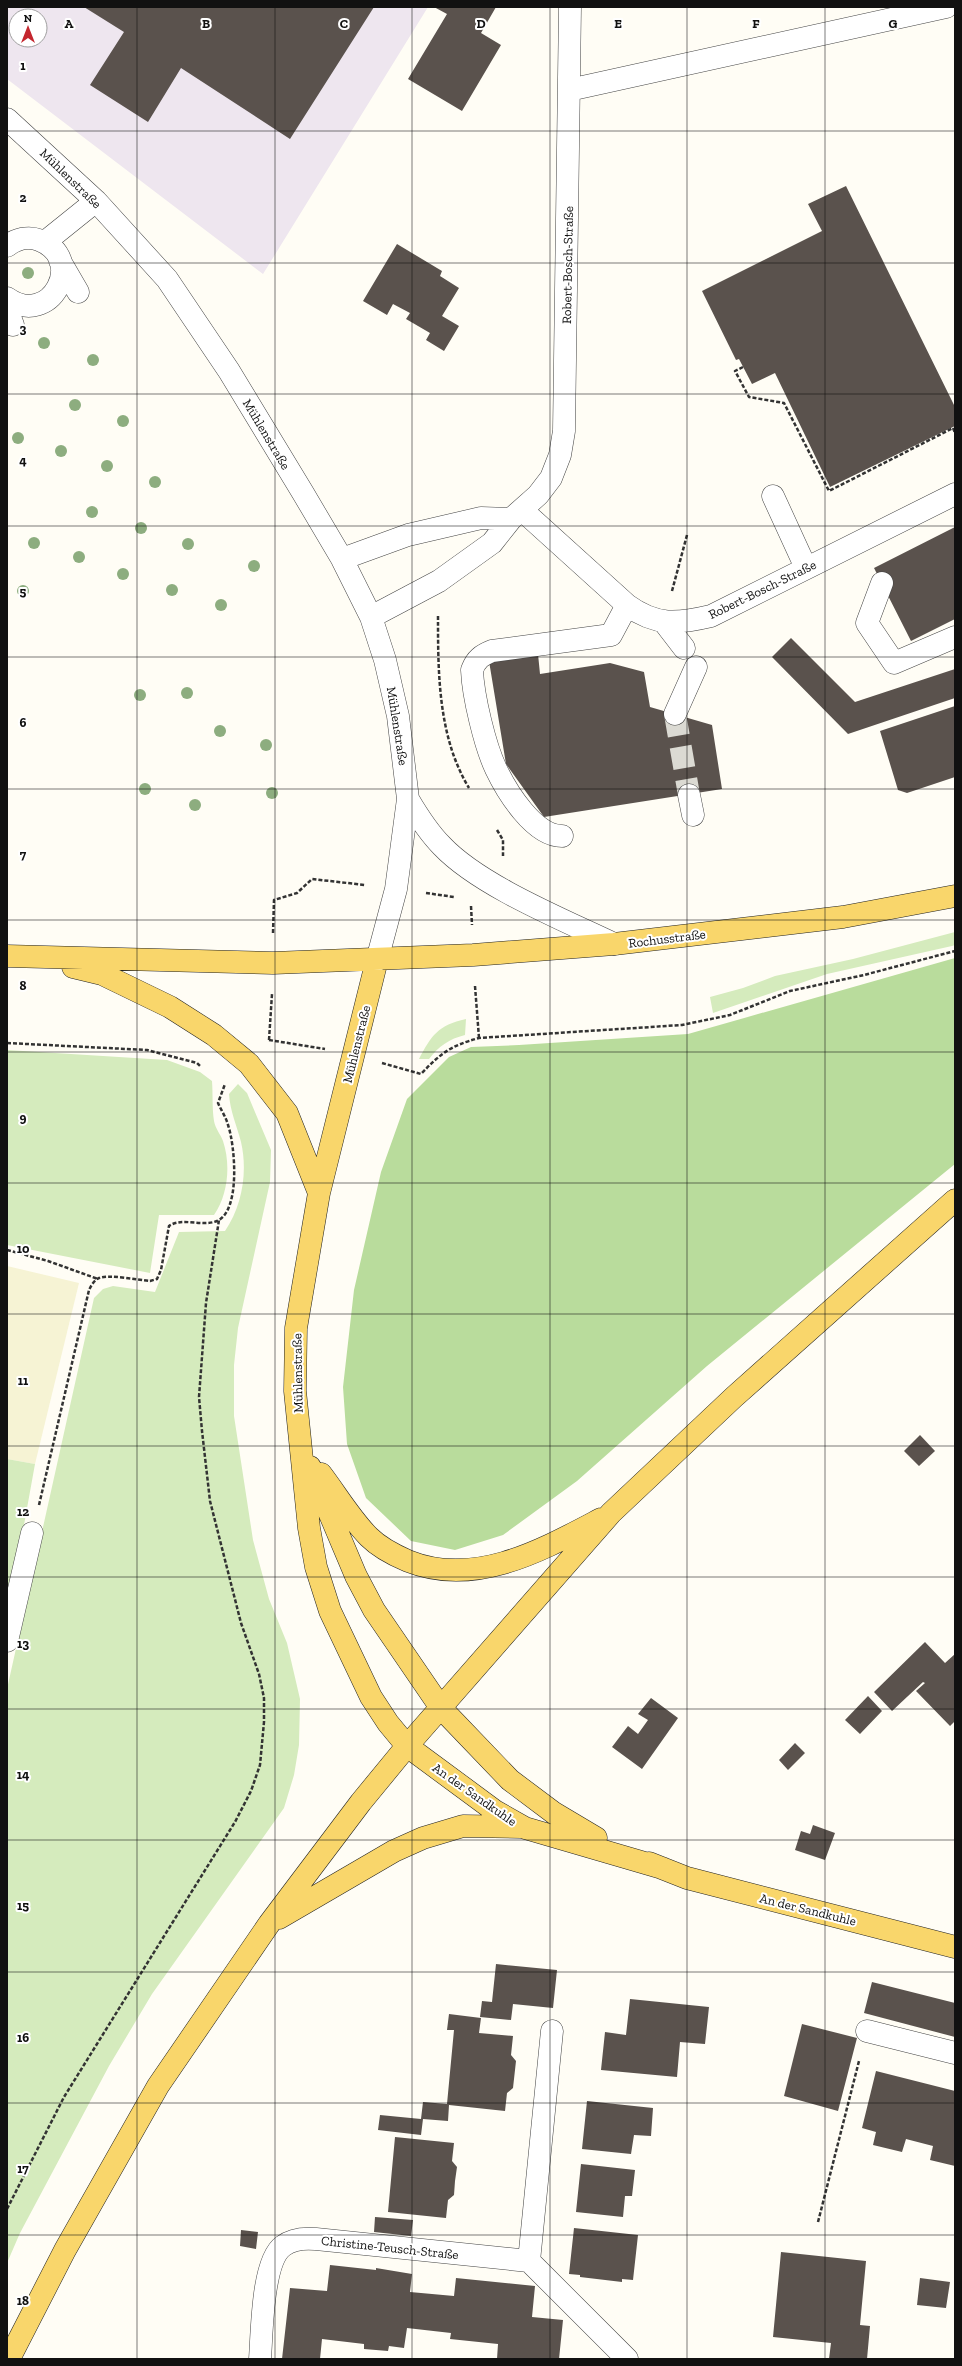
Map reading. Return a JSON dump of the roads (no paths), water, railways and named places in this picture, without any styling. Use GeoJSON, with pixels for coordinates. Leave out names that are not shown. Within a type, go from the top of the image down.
{"type":"FeatureCollection","features":[{"type":"Feature","properties":{"kind":"main road","name":"Rochusstraße"},"geometry":{"type":"LineString","coordinates":[[34,957],[248,964],[377,960],[614,944],[843,917],[955,896]]}},
{"type":"Feature","properties":{"kind":"main road"},"geometry":{"type":"LineString","coordinates":[[7,956],[34,957],[102,974],[170,1007],[214,1035],[249,1064],[287,1113],[319,1193]]}},
{"type":"Feature","properties":{"kind":"main road","name":"Mühlenstraße"},"geometry":{"type":"LineString","coordinates":[[377,960],[352,1054],[319,1193],[296,1328],[295,1392],[312,1548],[330,1611],[349,1655],[371,1697],[388,1723],[407,1746]]}},
{"type":"Feature","properties":{"kind":"main road"},"geometry":{"type":"LineString","coordinates":[[9,2359],[66,2250],[127,2140],[194,2032],[269,1924],[361,1802],[407,1746],[611,1513],[740,1392],[955,1200]]}},
{"type":"Feature","properties":{"kind":"main road","name":"Mühlenstraße"},"geometry":{"type":"LineString","coordinates":[[302,1447],[351,1563],[374,1610],[440,1708]]}},
{"type":"Feature","properties":{"kind":"main road"},"geometry":{"type":"LineString","coordinates":[[302,1447],[370,1537],[391,1554],[433,1569],[459,1570],[482,1568],[513,1561],[559,1541],[611,1513]]}},
{"type":"Feature","properties":{"kind":"main road","name":"An der Sandkuhle"},"geometry":{"type":"LineString","coordinates":[[440,1708],[506,1776],[544,1806],[584,1832],[662,1868]]}},
{"type":"Feature","properties":{"kind":"main road","name":"An der Sandkuhle"},"geometry":{"type":"LineString","coordinates":[[407,1746],[495,1810],[525,1828],[662,1868],[709,1884],[955,1947]]}},
{"type":"Feature","properties":{"kind":"main road"},"geometry":{"type":"LineString","coordinates":[[269,1924],[387,1855],[423,1838],[462,1826],[525,1828]]}},
{"type":"Feature","properties":{"kind":"street","name":"Robert-Bosch-Straße"},"geometry":{"type":"LineString","coordinates":[[371,617],[439,581],[492,543],[551,478],[560,455],[564,431],[570,7]]}},
{"type":"Feature","properties":{"kind":"street"},"geometry":{"type":"LineString","coordinates":[[569,90],[946,7]]}},
{"type":"Feature","properties":{"kind":"street","name":"Mühlenstraße"},"geometry":{"type":"LineString","coordinates":[[7,119],[96,201],[167,279],[233,378],[342,559],[371,617],[385,660],[398,716],[408,799],[396,889],[377,960]]}},
{"type":"Feature","properties":{"kind":"street"},"geometry":{"type":"LineString","coordinates":[[45,242],[96,201]]}},
{"type":"Feature","properties":{"kind":"street"},"geometry":{"type":"LineString","coordinates":[[7,246],[23,238],[34,238],[45,242],[54,250],[78,292]]}},
{"type":"Feature","properties":{"kind":"street"},"geometry":{"type":"LineString","coordinates":[[7,298],[18,304],[28,306],[39,304],[49,299],[56,291],[61,281],[60,260]]}},
{"type":"Feature","properties":{"kind":"street","name":"Robert-Bosch-Straße"},"geometry":{"type":"LineString","coordinates":[[516,515],[627,605],[644,616],[664,622],[682,622],[711,616],[955,494]]}},
{"type":"Feature","properties":{"kind":"street"},"geometry":{"type":"LineString","coordinates":[[773,496],[806,568]]}},
{"type":"Feature","properties":{"kind":"street"},"geometry":{"type":"LineString","coordinates":[[342,559],[408,536],[481,518],[516,515]]}},
{"type":"Feature","properties":{"kind":"street"},"geometry":{"type":"LineString","coordinates":[[882,583],[867,623],[894,663],[955,637]]}},
{"type":"Feature","properties":{"kind":"street"},"geometry":{"type":"LineString","coordinates":[[562,836],[550,834],[534,826],[496,770],[487,744],[472,670],[474,663],[479,657],[492,651],[611,635],[627,605]]}},
{"type":"Feature","properties":{"kind":"street"},"geometry":{"type":"LineString","coordinates":[[664,622],[684,648]]}},
{"type":"Feature","properties":{"kind":"street"},"geometry":{"type":"LineString","coordinates":[[676,714],[696,667]]}},
{"type":"Feature","properties":{"kind":"street"},"geometry":{"type":"LineString","coordinates":[[408,799],[432,835],[456,859],[526,901],[614,944]]}},
{"type":"Feature","properties":{"kind":"street"},"geometry":{"type":"LineString","coordinates":[[7,1641],[32,1533]]}},
{"type":"Feature","properties":{"kind":"street"},"geometry":{"type":"LineString","coordinates":[[552,2031],[529,2261],[627,2359]]}},
{"type":"Feature","properties":{"kind":"street"},"geometry":{"type":"LineString","coordinates":[[867,2031],[955,2053]]}},
{"type":"Feature","properties":{"kind":"street","name":"Christine-Teusch-Straße"},"geometry":{"type":"LineString","coordinates":[[260,2359],[269,2272],[274,2258],[282,2246],[306,2238],[529,2261]]}},
{"type":"Feature","properties":{"kind":"tunnel"},"geometry":{"type":"LineString","coordinates":[[675,714],[689,795]]}}]}
